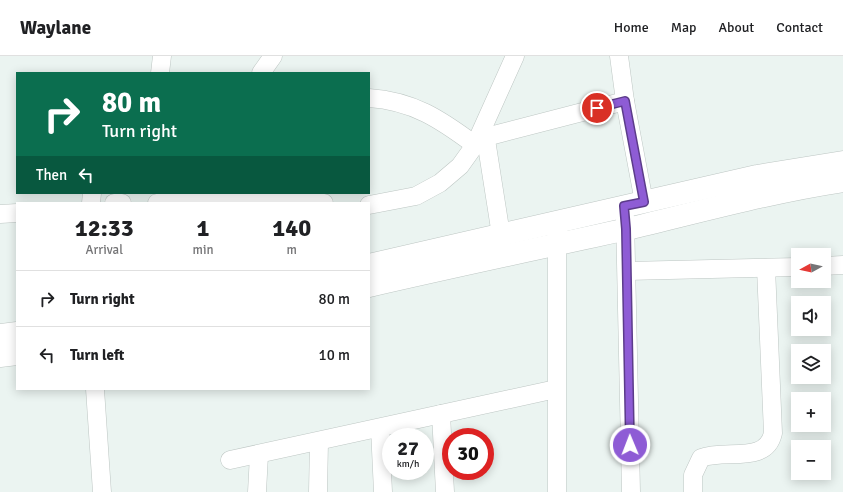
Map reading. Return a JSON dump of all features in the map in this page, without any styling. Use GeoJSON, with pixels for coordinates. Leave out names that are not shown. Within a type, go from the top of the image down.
{"type":"FeatureCollection","features":[{"type":"Feature","properties":{"kind":"street"},"geometry":{"type":"LineString","coordinates":[[160,72],[162,56]]}},
{"type":"Feature","properties":{"kind":"street"},"geometry":{"type":"LineString","coordinates":[[262,72],[273,56]]}},
{"type":"Feature","properties":{"kind":"street"},"geometry":{"type":"LineString","coordinates":[[370,205],[416,196],[440,183],[460,166],[481,136],[515,56]]}},
{"type":"Feature","properties":{"kind":"street"},"geometry":{"type":"LineString","coordinates":[[619,56],[625,101],[634,204],[626,229],[631,492]]}},
{"type":"Feature","properties":{"kind":"street"},"geometry":{"type":"LineString","coordinates":[[370,98],[390,99],[418,108],[446,123],[481,136],[625,101]]}},
{"type":"Feature","properties":{"kind":"street"},"geometry":{"type":"LineString","coordinates":[[481,136],[501,235]]}},
{"type":"Feature","properties":{"kind":"street"},"geometry":{"type":"LineString","coordinates":[[370,286],[557,233],[634,204],[757,176],[843,162]]}},
{"type":"Feature","properties":{"kind":"street"},"geometry":{"type":"LineString","coordinates":[[370,265],[501,235],[626,229],[799,188],[843,182]]}},
{"type":"Feature","properties":{"kind":"street"},"geometry":{"type":"LineString","coordinates":[[173,202],[224,199],[299,202]]}},
{"type":"Feature","properties":{"kind":"street"},"geometry":{"type":"LineString","coordinates":[[0,214],[16,213]]}},
{"type":"Feature","properties":{"kind":"street"},"geometry":{"type":"LineString","coordinates":[[557,233],[557,492]]}},
{"type":"Feature","properties":{"kind":"street"},"geometry":{"type":"LineString","coordinates":[[831,266],[843,265]]}},
{"type":"Feature","properties":{"kind":"street"},"geometry":{"type":"LineString","coordinates":[[627,271],[791,267]]}},
{"type":"Feature","properties":{"kind":"street"},"geometry":{"type":"LineString","coordinates":[[693,492],[693,476],[701,458],[711,454],[755,453],[765,449],[771,443],[774,433],[766,268]]}},
{"type":"Feature","properties":{"kind":"street"},"geometry":{"type":"LineString","coordinates":[[0,335],[16,333]]}},
{"type":"Feature","properties":{"kind":"street"},"geometry":{"type":"LineString","coordinates":[[0,356],[16,354]]}},
{"type":"Feature","properties":{"kind":"street"},"geometry":{"type":"LineString","coordinates":[[230,460],[319,442],[556,389]]}},
{"type":"Feature","properties":{"kind":"street"},"geometry":{"type":"LineString","coordinates":[[95,390],[102,492]]}},
{"type":"Feature","properties":{"kind":"street"},"geometry":{"type":"LineString","coordinates":[[441,414],[445,492]]}},
{"type":"Feature","properties":{"kind":"street"},"geometry":{"type":"LineString","coordinates":[[380,428],[382,492]]}},
{"type":"Feature","properties":{"kind":"street"},"geometry":{"type":"LineString","coordinates":[[318,492],[319,442]]}},
{"type":"Feature","properties":{"kind":"street"},"geometry":{"type":"LineString","coordinates":[[257,492],[259,455]]}},
{"type":"Feature","properties":{"kind":"route"},"geometry":{"type":"LineString","coordinates":[[597,108],[625,101],[644,202],[624,206],[626,229],[630,445]]}}]}
